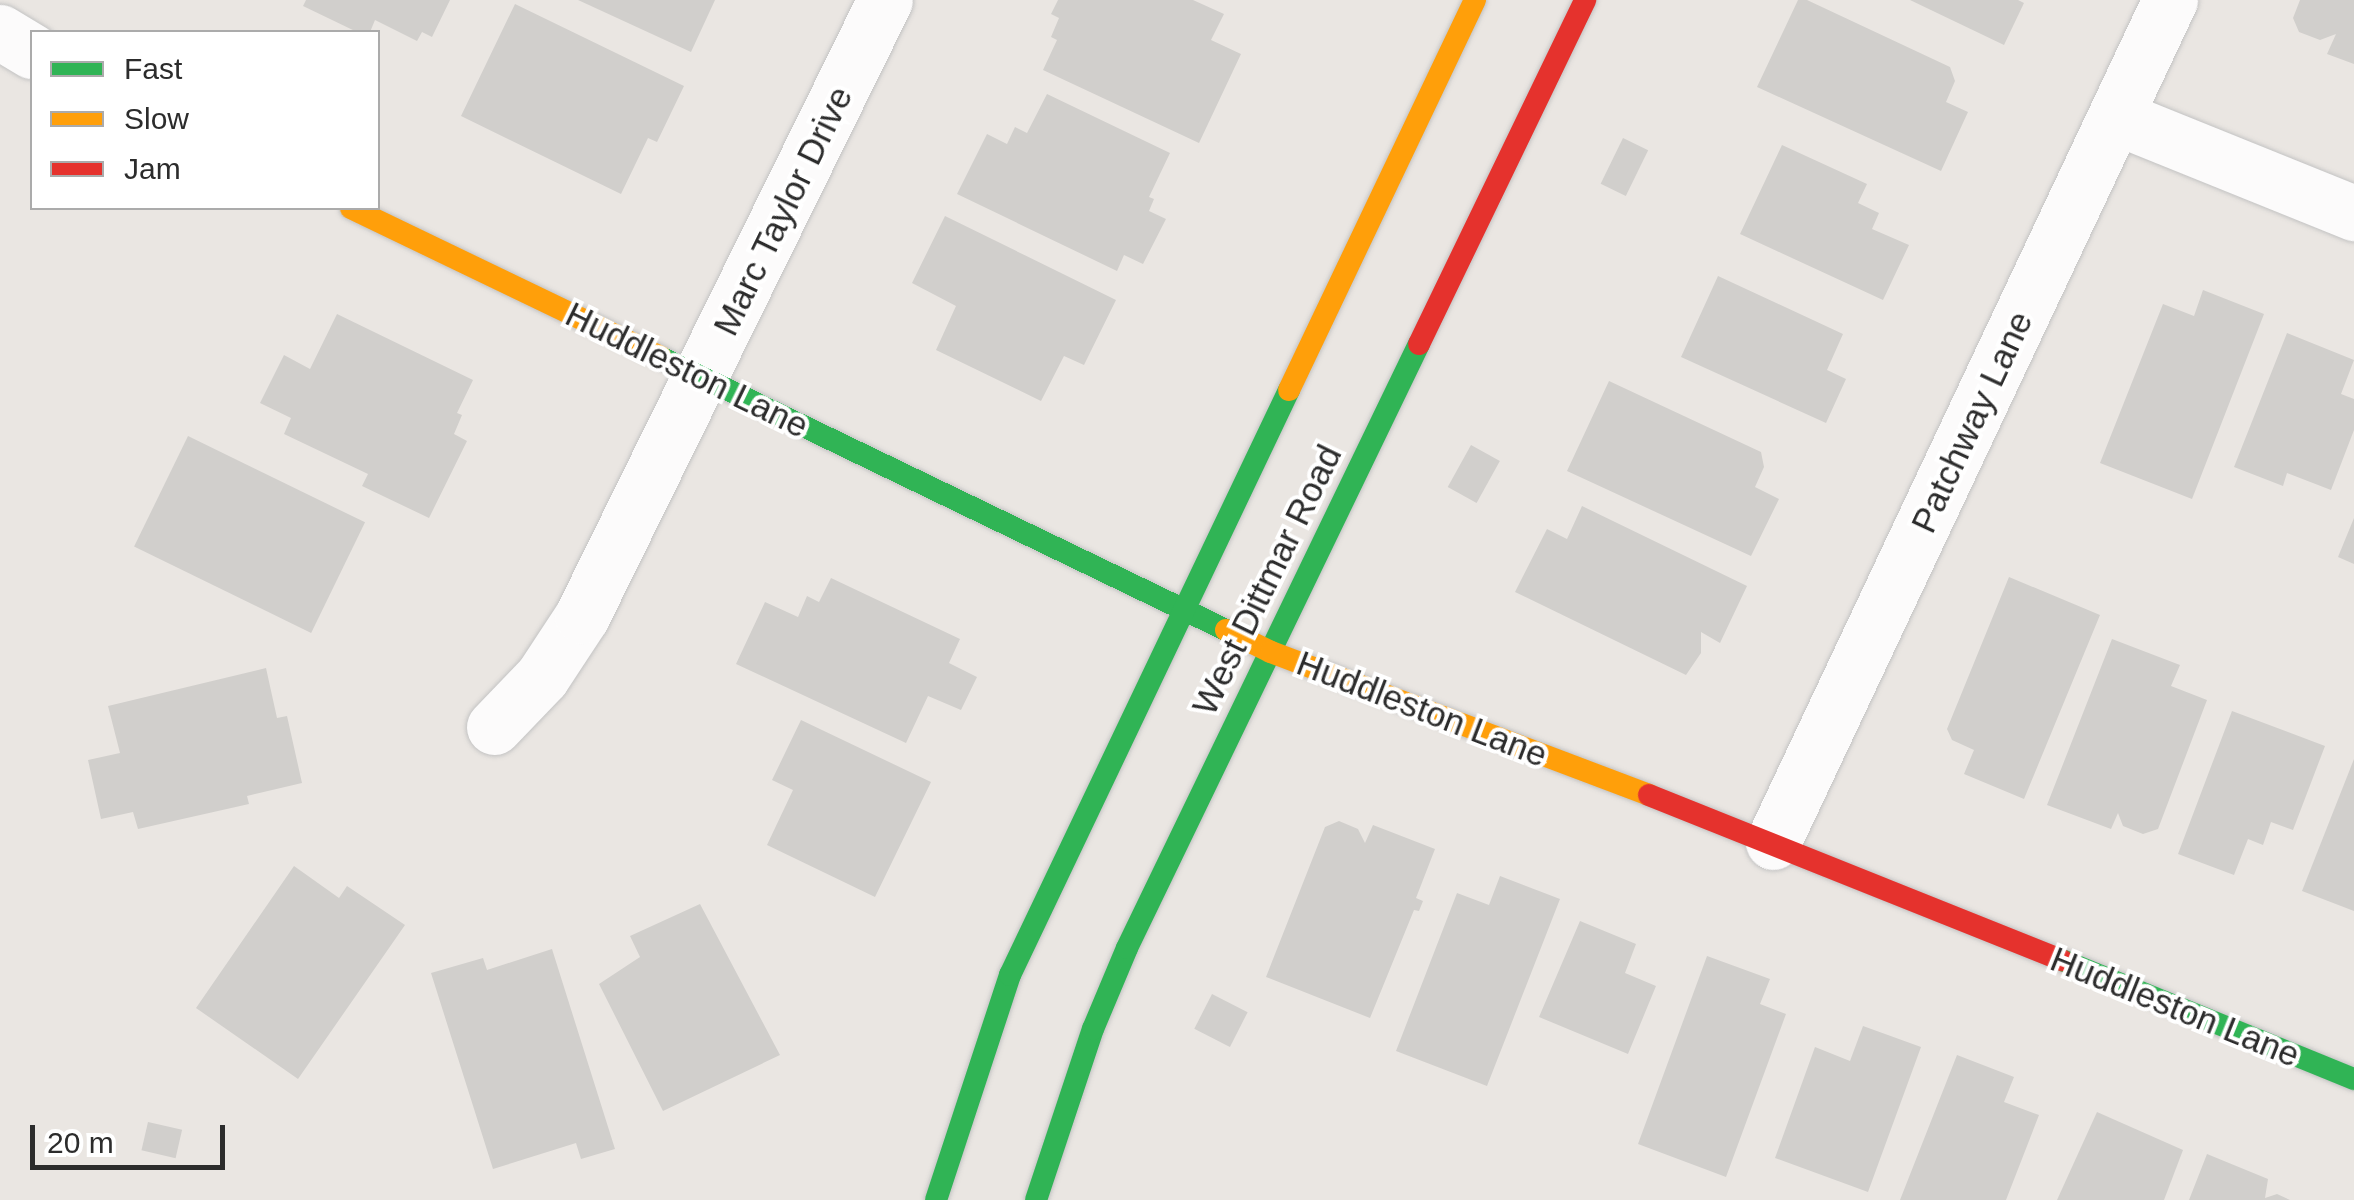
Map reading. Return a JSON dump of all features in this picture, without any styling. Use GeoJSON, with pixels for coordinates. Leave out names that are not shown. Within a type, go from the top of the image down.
{"type":"FeatureCollection","features":[{"type":"Feature","properties":{"kind":"street","name":"Marc Taylor Drive"},"geometry":{"type":"LineString","coordinates":[[494,727],[542,677],[582,616],[703,377],[885,0]]}},
{"type":"Feature","properties":{"kind":"street","name":"West Dittmar Road"},"geometry":{"type":"LineString","coordinates":[[936,1200],[1010,976],[1475,0]]}},
{"type":"Feature","properties":{"kind":"street","name":"West Dittmar Road"},"geometry":{"type":"LineString","coordinates":[[1036,1200],[1093,1029],[1127,948],[1586,0]]}},
{"type":"Feature","properties":{"kind":"street","name":"Patchway Lane"},"geometry":{"type":"LineString","coordinates":[[1773,842],[2170,0]]}},
{"type":"Feature","properties":{"kind":"street"},"geometry":{"type":"LineString","coordinates":[[0,32],[30,50]]}},
{"type":"Feature","properties":{"kind":"street"},"geometry":{"type":"LineString","coordinates":[[2116,117],[2354,213]]}},
{"type":"Feature","properties":{"kind":"street","name":"Huddleston Lane"},"geometry":{"type":"LineString","coordinates":[[355,210],[1271,652],[1773,842],[2354,1080]]}},
{"type":"Feature","properties":{"kind":"building"},"geometry":{"type":"Polygon","coordinates":[[[306,0],[450,0],[432,37],[422,32],[417,41],[375,20],[371,30],[353,30],[303,6],[306,0]]]}},
{"type":"Feature","properties":{"kind":"building"},"geometry":{"type":"Polygon","coordinates":[[[578,0],[715,0],[691,52],[578,0]]]}},
{"type":"Feature","properties":{"kind":"building"},"geometry":{"type":"Polygon","coordinates":[[[1058,0],[1193,0],[1224,14],[1211,40],[1241,54],[1199,143],[1043,70],[1057,40],[1051,37],[1059,18],[1051,14],[1058,0]]]}},
{"type":"Feature","properties":{"kind":"building"},"geometry":{"type":"Polygon","coordinates":[[[1798,0],[1807,0],[1950,67],[1955,81],[1946,102],[1968,112],[1941,171],[1757,87],[1798,0]]]}},
{"type":"Feature","properties":{"kind":"building"},"geometry":{"type":"Polygon","coordinates":[[[1910,0],[2018,0],[2024,3],[2004,45],[1910,0]]]}},
{"type":"Feature","properties":{"kind":"building"},"geometry":{"type":"Polygon","coordinates":[[[2300,0],[2354,0],[2354,64],[2327,54],[2336,34],[2320,40],[2299,32],[2293,18],[2300,0]]]}},
{"type":"Feature","properties":{"kind":"building"},"geometry":{"type":"Polygon","coordinates":[[[515,4],[684,86],[657,142],[648,138],[621,194],[461,116],[515,4]]]}},
{"type":"Feature","properties":{"kind":"building"},"geometry":{"type":"Polygon","coordinates":[[[1047,94],[1170,153],[1149,197],[1154,199],[1149,211],[1166,219],[1143,264],[1124,255],[1117,271],[957,194],[987,134],[1007,144],[1015,127],[1027,133],[1047,94]]]}},
{"type":"Feature","properties":{"kind":"building"},"geometry":{"type":"Polygon","coordinates":[[[1623,138],[1648,150],[1626,196],[1601,184],[1623,138]]]}},
{"type":"Feature","properties":{"kind":"building"},"geometry":{"type":"Polygon","coordinates":[[[1782,145],[1867,184],[1858,203],[1879,213],[1872,229],[1909,245],[1883,300],[1740,234],[1782,145]]]}},
{"type":"Feature","properties":{"kind":"building"},"geometry":{"type":"Polygon","coordinates":[[[945,216],[1116,300],[1084,365],[1064,356],[1041,401],[936,350],[956,306],[912,283],[945,216]]]}},
{"type":"Feature","properties":{"kind":"building"},"geometry":{"type":"Polygon","coordinates":[[[1718,276],[1843,334],[1827,370],[1846,379],[1826,423],[1681,357],[1718,276]]]}},
{"type":"Feature","properties":{"kind":"building"},"geometry":{"type":"Polygon","coordinates":[[[2203,290],[2264,314],[2192,499],[2100,463],[2163,304],[2194,316],[2203,290]]]}},
{"type":"Feature","properties":{"kind":"building"},"geometry":{"type":"Polygon","coordinates":[[[337,314],[473,380],[457,413],[462,415],[454,434],[467,441],[429,518],[362,486],[368,474],[284,434],[291,418],[260,403],[284,355],[310,369],[337,314]]]}},
{"type":"Feature","properties":{"kind":"building"},"geometry":{"type":"Polygon","coordinates":[[[2287,333],[2354,360],[2341,394],[2354,399],[2354,430],[2331,490],[2287,473],[2283,486],[2234,467],[2287,333]]]}},
{"type":"Feature","properties":{"kind":"building"},"geometry":{"type":"Polygon","coordinates":[[[1609,381],[1761,452],[1764,467],[1755,487],[1779,499],[1751,556],[1567,471],[1609,381]]]}},
{"type":"Feature","properties":{"kind":"building"},"geometry":{"type":"Polygon","coordinates":[[[188,436],[365,522],[311,633],[134,547],[188,436]]]}},
{"type":"Feature","properties":{"kind":"building"},"geometry":{"type":"Polygon","coordinates":[[[1471,445],[1500,461],[1477,503],[1448,487],[1471,445]]]}},
{"type":"Feature","properties":{"kind":"building"},"geometry":{"type":"Polygon","coordinates":[[[1582,506],[1747,586],[1720,643],[1701,632],[1701,653],[1686,675],[1515,592],[1547,529],[1567,539],[1582,506]]]}},
{"type":"Feature","properties":{"kind":"building"},"geometry":{"type":"Polygon","coordinates":[[[2354,518],[2354,564],[2338,557],[2354,518]]]}},
{"type":"Feature","properties":{"kind":"building"},"geometry":{"type":"Polygon","coordinates":[[[2009,577],[2100,615],[2024,799],[1964,774],[1974,750],[1952,740],[1947,729],[2009,577]]]}},
{"type":"Feature","properties":{"kind":"building"},"geometry":{"type":"Polygon","coordinates":[[[831,578],[960,639],[949,663],[977,677],[961,710],[928,696],[906,743],[736,664],[765,602],[798,617],[807,596],[819,602],[831,578]]]}},
{"type":"Feature","properties":{"kind":"building"},"geometry":{"type":"Polygon","coordinates":[[[2112,639],[2180,665],[2171,686],[2207,700],[2158,829],[2143,834],[2123,826],[2118,813],[2111,829],[2047,805],[2112,639]]]}},
{"type":"Feature","properties":{"kind":"building"},"geometry":{"type":"Polygon","coordinates":[[[266,668],[277,718],[287,716],[302,783],[247,796],[249,804],[138,829],[133,812],[101,819],[88,760],[120,753],[108,706],[266,668]]]}},
{"type":"Feature","properties":{"kind":"building"},"geometry":{"type":"Polygon","coordinates":[[[2232,711],[2325,746],[2293,830],[2271,822],[2263,845],[2248,839],[2234,875],[2178,854],[2232,711]]]}},
{"type":"Feature","properties":{"kind":"building"},"geometry":{"type":"Polygon","coordinates":[[[801,720],[931,782],[875,897],[767,845],[793,790],[772,780],[801,720]]]}},
{"type":"Feature","properties":{"kind":"building"},"geometry":{"type":"Polygon","coordinates":[[[2354,759],[2354,911],[2302,891],[2354,759]]]}},
{"type":"Feature","properties":{"kind":"building"},"geometry":{"type":"Polygon","coordinates":[[[1339,821],[1358,829],[1365,843],[1373,825],[1435,849],[1416,898],[1423,901],[1419,911],[1414,910],[1370,1018],[1266,977],[1325,827],[1339,821]]]}},
{"type":"Feature","properties":{"kind":"building"},"geometry":{"type":"Polygon","coordinates":[[[294,866],[339,898],[347,886],[405,925],[298,1079],[196,1008],[294,866]]]}},
{"type":"Feature","properties":{"kind":"building"},"geometry":{"type":"Polygon","coordinates":[[[1500,876],[1560,899],[1487,1086],[1396,1051],[1457,893],[1489,905],[1500,876]]]}},
{"type":"Feature","properties":{"kind":"building"},"geometry":{"type":"Polygon","coordinates":[[[700,904],[780,1055],[663,1111],[599,984],[640,957],[630,936],[700,904]]]}},
{"type":"Feature","properties":{"kind":"building"},"geometry":{"type":"Polygon","coordinates":[[[1580,921],[1636,944],[1625,973],[1656,986],[1628,1054],[1539,1017],[1580,921]]]}},
{"type":"Feature","properties":{"kind":"building"},"geometry":{"type":"Polygon","coordinates":[[[552,949],[615,1149],[581,1159],[576,1143],[493,1169],[431,973],[483,958],[487,970],[552,949]]]}},
{"type":"Feature","properties":{"kind":"building"},"geometry":{"type":"Polygon","coordinates":[[[1707,956],[1770,979],[1760,1004],[1786,1014],[1726,1177],[1638,1144],[1707,956]]]}},
{"type":"Feature","properties":{"kind":"building"},"geometry":{"type":"Polygon","coordinates":[[[1212,994],[1248,1012],[1230,1047],[1194,1029],[1212,994]]]}},
{"type":"Feature","properties":{"kind":"building"},"geometry":{"type":"Polygon","coordinates":[[[1863,1026],[1921,1047],[1868,1192],[1775,1158],[1815,1047],[1850,1061],[1863,1026]]]}},
{"type":"Feature","properties":{"kind":"building"},"geometry":{"type":"Polygon","coordinates":[[[1957,1055],[2014,1077],[2004,1102],[2039,1115],[2006,1200],[1900,1200],[1957,1055]]]}},
{"type":"Feature","properties":{"kind":"building"},"geometry":{"type":"Polygon","coordinates":[[[2097,1112],[2183,1150],[2164,1200],[2057,1200],[2097,1112]]]}},
{"type":"Feature","properties":{"kind":"building"},"geometry":{"type":"Polygon","coordinates":[[[148,1122],[182,1130],[176,1158],[141,1150],[148,1122]]]}},
{"type":"Feature","properties":{"kind":"building"},"geometry":{"type":"Polygon","coordinates":[[[2207,1154],[2268,1179],[2265,1198],[2277,1194],[2290,1200],[2189,1200],[2207,1154]]]}},
{"type":"Feature","properties":{"kind":"traffic: fast"},"geometry":{"type":"LineString","coordinates":[[1036,1200],[1093,1029],[1127,948],[1419,344]]}},
{"type":"Feature","properties":{"kind":"traffic: fast"},"geometry":{"type":"LineString","coordinates":[[660,357],[1226,630]]}},
{"type":"Feature","properties":{"kind":"traffic: fast"},"geometry":{"type":"LineString","coordinates":[[936,1200],[1010,975],[1289,390]]}},
{"type":"Feature","properties":{"kind":"traffic: fast"},"geometry":{"type":"LineString","coordinates":[[2062,960],[2354,1079]]}},
{"type":"Feature","properties":{"kind":"traffic: slow"},"geometry":{"type":"LineString","coordinates":[[1289,390],[1475,0]]}},
{"type":"Feature","properties":{"kind":"traffic: slow"},"geometry":{"type":"LineString","coordinates":[[355,210],[660,357]]}},
{"type":"Feature","properties":{"kind":"traffic: slow"},"geometry":{"type":"LineString","coordinates":[[1226,630],[1271,652],[1649,795]]}},
{"type":"Feature","properties":{"kind":"traffic: jam"},"geometry":{"type":"LineString","coordinates":[[1419,344],[1585,0]]}},
{"type":"Feature","properties":{"kind":"traffic: jam"},"geometry":{"type":"LineString","coordinates":[[1649,795],[2062,960]]}}]}
